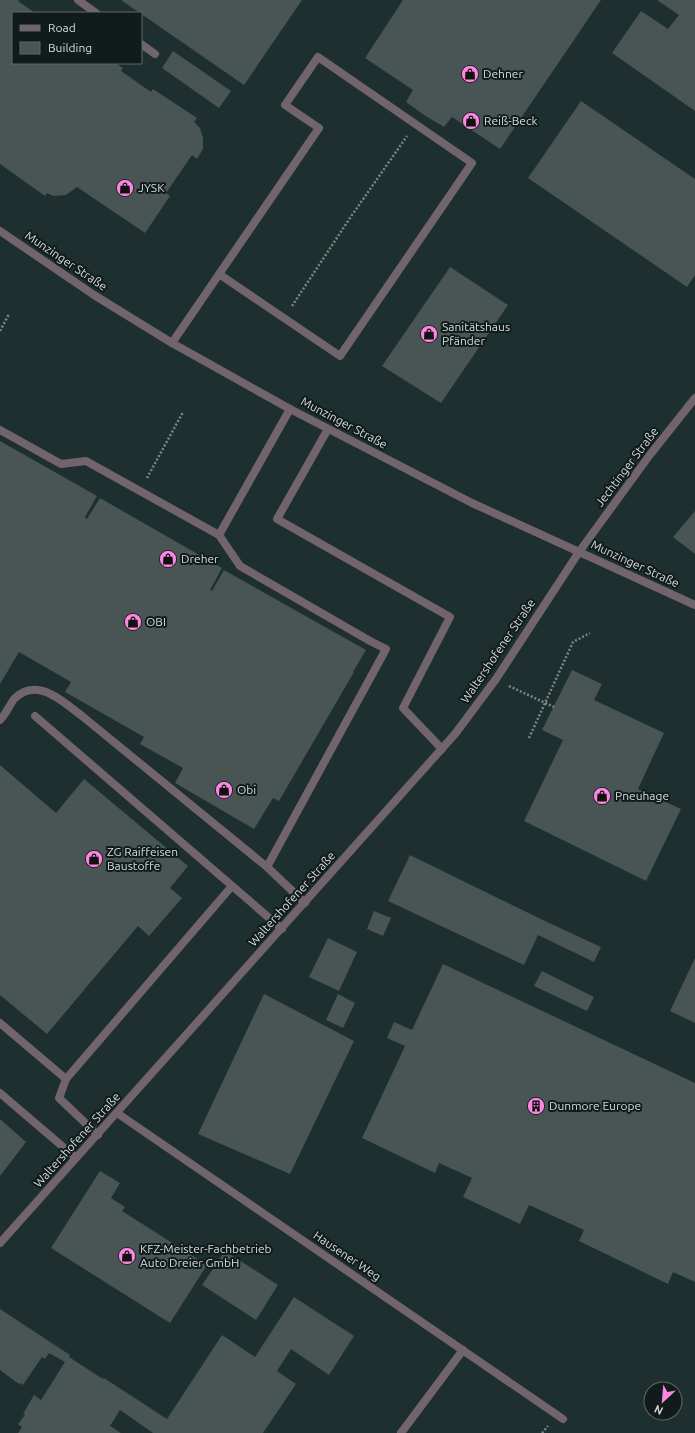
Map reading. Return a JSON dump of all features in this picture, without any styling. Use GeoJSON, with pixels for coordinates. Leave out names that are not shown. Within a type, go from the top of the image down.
{"type":"FeatureCollection","features":[{"type":"Feature","properties":{"kind":"street"},"geometry":{"type":"LineString","coordinates":[[78,0],[95,12]]}},
{"type":"Feature","properties":{"kind":"street"},"geometry":{"type":"LineString","coordinates":[[142,45],[155,54]]}},
{"type":"Feature","properties":{"kind":"street"},"geometry":{"type":"LineString","coordinates":[[172,342],[319,128],[285,105],[318,57],[472,163],[340,356],[219,274]]}},
{"type":"Feature","properties":{"kind":"street","name":"Munzinger Straße"},"geometry":{"type":"LineString","coordinates":[[0,231],[94,295],[172,342],[290,409],[472,503],[695,605]]}},
{"type":"Feature","properties":{"kind":"street","name":"Jechtinger Straße"},"geometry":{"type":"LineString","coordinates":[[579,552],[649,456],[695,398]]}},
{"type":"Feature","properties":{"kind":"street"},"geometry":{"type":"LineString","coordinates":[[219,535],[290,409]]}},
{"type":"Feature","properties":{"kind":"street"},"geometry":{"type":"LineString","coordinates":[[328,428],[277,519],[450,617],[403,708],[442,749]]}},
{"type":"Feature","properties":{"kind":"street"},"geometry":{"type":"LineString","coordinates":[[0,430],[61,464],[86,461],[219,535],[240,566],[370,641],[386,648],[268,867]]}},
{"type":"Feature","properties":{"kind":"street","name":"Waltershofener Straße"},"geometry":{"type":"LineString","coordinates":[[0,1243],[442,749],[496,679],[579,552]]}},
{"type":"Feature","properties":{"kind":"street"},"geometry":{"type":"LineString","coordinates":[[0,720],[14,700],[25,690],[37,689],[55,696],[82,716],[268,867],[305,903]]}},
{"type":"Feature","properties":{"kind":"street"},"geometry":{"type":"LineString","coordinates":[[34,716],[282,929]]}},
{"type":"Feature","properties":{"kind":"street"},"geometry":{"type":"LineString","coordinates":[[98,1134],[59,1098],[66,1079],[232,886]]}},
{"type":"Feature","properties":{"kind":"street"},"geometry":{"type":"LineString","coordinates":[[0,1023],[66,1079]]}},
{"type":"Feature","properties":{"kind":"street"},"geometry":{"type":"LineString","coordinates":[[0,1092],[76,1158]]}},
{"type":"Feature","properties":{"kind":"street","name":"Hausener Weg"},"geometry":{"type":"LineString","coordinates":[[117,1113],[563,1419]]}},
{"type":"Feature","properties":{"kind":"street"},"geometry":{"type":"LineString","coordinates":[[401,1433],[463,1350]]}},
{"type":"Feature","properties":{"kind":"path"},"geometry":{"type":"LineString","coordinates":[[284,318],[350,218],[416,124]]}},
{"type":"Feature","properties":{"kind":"path"},"geometry":{"type":"LineString","coordinates":[[0,331],[9,314]]}},
{"type":"Feature","properties":{"kind":"path"},"geometry":{"type":"LineString","coordinates":[[140,491],[183,412]]}},
{"type":"Feature","properties":{"kind":"path"},"geometry":{"type":"LineString","coordinates":[[529,738],[573,642],[590,633]]}},
{"type":"Feature","properties":{"kind":"path"},"geometry":{"type":"LineString","coordinates":[[496,679],[554,707]]}},
{"type":"Feature","properties":{"kind":"shaded area"},"geometry":{"type":"Polygon","coordinates":[[[0,0],[695,0],[695,1433],[0,1433],[0,0]]]}},
{"type":"Feature","properties":{"kind":"building"},"geometry":{"type":"Polygon","coordinates":[[[0,0],[19,0],[18,1],[34,12],[12,12],[12,64],[117,64],[123,68],[121,71],[151,92],[153,89],[197,118],[194,122],[200,128],[203,138],[203,149],[197,159],[192,155],[166,193],[170,196],[145,233],[77,187],[66,195],[53,196],[47,193],[45,196],[0,164],[0,0]]]}},
{"type":"Feature","properties":{"kind":"building"},"geometry":{"type":"Polygon","coordinates":[[[121,0],[302,0],[244,85],[142,15],[142,12],[138,12],[121,0]]]}},
{"type":"Feature","properties":{"kind":"building","name":"Dehner"},"geometry":{"type":"Polygon","coordinates":[[[403,0],[601,0],[500,149],[452,117],[444,127],[424,115],[406,102],[413,90],[365,58],[403,0]]]}},
{"type":"Feature","properties":{"kind":"building"},"geometry":{"type":"Polygon","coordinates":[[[657,0],[695,0],[695,111],[612,53],[641,11],[668,29],[679,15],[657,0]]]}},
{"type":"Feature","properties":{"kind":"building"},"geometry":{"type":"Polygon","coordinates":[[[173,51],[231,91],[219,108],[162,68],[173,51]]]}},
{"type":"Feature","properties":{"kind":"building"},"geometry":{"type":"Polygon","coordinates":[[[581,101],[695,179],[695,275],[687,287],[528,178],[581,101]]]}},
{"type":"Feature","properties":{"kind":"building"},"geometry":{"type":"Polygon","coordinates":[[[450,267],[508,305],[441,403],[382,366],[450,267]]]}},
{"type":"Feature","properties":{"kind":"building","name":"OBI"},"geometry":{"type":"Polygon","coordinates":[[[0,441],[97,496],[85,517],[87,519],[100,498],[222,568],[210,590],[212,591],[224,570],[366,650],[279,801],[273,798],[254,829],[175,783],[183,768],[140,744],[144,737],[65,692],[71,682],[19,652],[0,684],[0,441]]]}},
{"type":"Feature","properties":{"kind":"building"},"geometry":{"type":"Polygon","coordinates":[[[695,511],[695,554],[673,537],[695,511]]]}},
{"type":"Feature","properties":{"kind":"building"},"geometry":{"type":"Polygon","coordinates":[[[572,670],[602,684],[594,700],[664,733],[638,789],[681,809],[646,881],[524,821],[563,740],[542,730],[572,670]]]}},
{"type":"Feature","properties":{"kind":"building","name":"ZG Raiffeisen Baustoffe"},"geometry":{"type":"Polygon","coordinates":[[[0,765],[56,813],[84,779],[188,866],[170,888],[182,898],[149,936],[138,926],[47,1034],[0,995],[0,765]]]}},
{"type":"Feature","properties":{"kind":"building"},"geometry":{"type":"Polygon","coordinates":[[[410,855],[601,947],[594,962],[538,935],[524,965],[388,901],[410,855]]]}},
{"type":"Feature","properties":{"kind":"building"},"geometry":{"type":"Polygon","coordinates":[[[374,911],[391,918],[383,936],[367,929],[374,911]]]}},
{"type":"Feature","properties":{"kind":"building"},"geometry":{"type":"Polygon","coordinates":[[[328,938],[357,952],[339,991],[309,977],[328,938]]]}},
{"type":"Feature","properties":{"kind":"building"},"geometry":{"type":"Polygon","coordinates":[[[695,958],[695,1023],[670,1011],[695,958]]]}},
{"type":"Feature","properties":{"kind":"building","name":"Dunmore Europe"},"geometry":{"type":"Polygon","coordinates":[[[443,964],[695,1083],[695,1282],[673,1272],[668,1284],[579,1241],[584,1230],[529,1205],[520,1224],[463,1197],[472,1178],[439,1163],[435,1173],[362,1138],[405,1046],[387,1038],[394,1022],[412,1030],[443,964]]]}},
{"type":"Feature","properties":{"kind":"building"},"geometry":{"type":"Polygon","coordinates":[[[542,971],[594,997],[587,1011],[534,986],[542,971]]]}},
{"type":"Feature","properties":{"kind":"building"},"geometry":{"type":"Polygon","coordinates":[[[264,994],[354,1041],[290,1174],[198,1134],[264,994]]]}},
{"type":"Feature","properties":{"kind":"building"},"geometry":{"type":"Polygon","coordinates":[[[338,994],[355,1003],[343,1028],[326,1020],[338,994]]]}},
{"type":"Feature","properties":{"kind":"building"},"geometry":{"type":"Polygon","coordinates":[[[0,1119],[26,1142],[0,1176],[0,1119]]]}},
{"type":"Feature","properties":{"kind":"building"},"geometry":{"type":"Polygon","coordinates":[[[100,1171],[120,1183],[111,1198],[125,1207],[122,1211],[207,1265],[170,1323],[51,1248],[100,1171]]]}},
{"type":"Feature","properties":{"kind":"building"},"geometry":{"type":"Polygon","coordinates":[[[225,1251],[278,1285],[256,1320],[202,1285],[225,1251]]]}},
{"type":"Feature","properties":{"kind":"building"},"geometry":{"type":"Polygon","coordinates":[[[294,1297],[354,1336],[329,1375],[291,1349],[277,1371],[296,1384],[263,1433],[153,1433],[120,1410],[110,1426],[121,1433],[18,1433],[22,1427],[18,1424],[25,1415],[23,1414],[34,1395],[41,1400],[65,1362],[49,1353],[45,1359],[42,1357],[23,1385],[20,1383],[19,1384],[0,1370],[0,1309],[70,1355],[69,1357],[167,1419],[222,1335],[255,1357],[294,1297]]]}},
{"type":"Feature","properties":{"kind":"place","name":"Dehner"},"geometry":{"type":"Point","coordinates":[470,74]}},
{"type":"Feature","properties":{"kind":"place","name":"Reiß-Beck"},"geometry":{"type":"Point","coordinates":[471,121]}},
{"type":"Feature","properties":{"kind":"place","name":"JYSK"},"geometry":{"type":"Point","coordinates":[125,188]}},
{"type":"Feature","properties":{"kind":"place","name":"Sanitätshaus Pfänder"},"geometry":{"type":"Point","coordinates":[429,334]}},
{"type":"Feature","properties":{"kind":"place","name":"Dreher"},"geometry":{"type":"Point","coordinates":[168,559]}},
{"type":"Feature","properties":{"kind":"place","name":"OBI"},"geometry":{"type":"Point","coordinates":[133,622]}},
{"type":"Feature","properties":{"kind":"place","name":"Obi"},"geometry":{"type":"Point","coordinates":[224,790]}},
{"type":"Feature","properties":{"kind":"place","name":"Pneuhage"},"geometry":{"type":"Point","coordinates":[602,796]}},
{"type":"Feature","properties":{"kind":"place","name":"ZG Raiffeisen Baustoffe"},"geometry":{"type":"Point","coordinates":[94,859]}},
{"type":"Feature","properties":{"kind":"place","name":"Dunmore Europe"},"geometry":{"type":"Point","coordinates":[536,1106]}},
{"type":"Feature","properties":{"kind":"place","name":"KFZ-Meister-Fachbetrieb Auto Dreier GmbH"},"geometry":{"type":"Point","coordinates":[127,1256]}}]}
